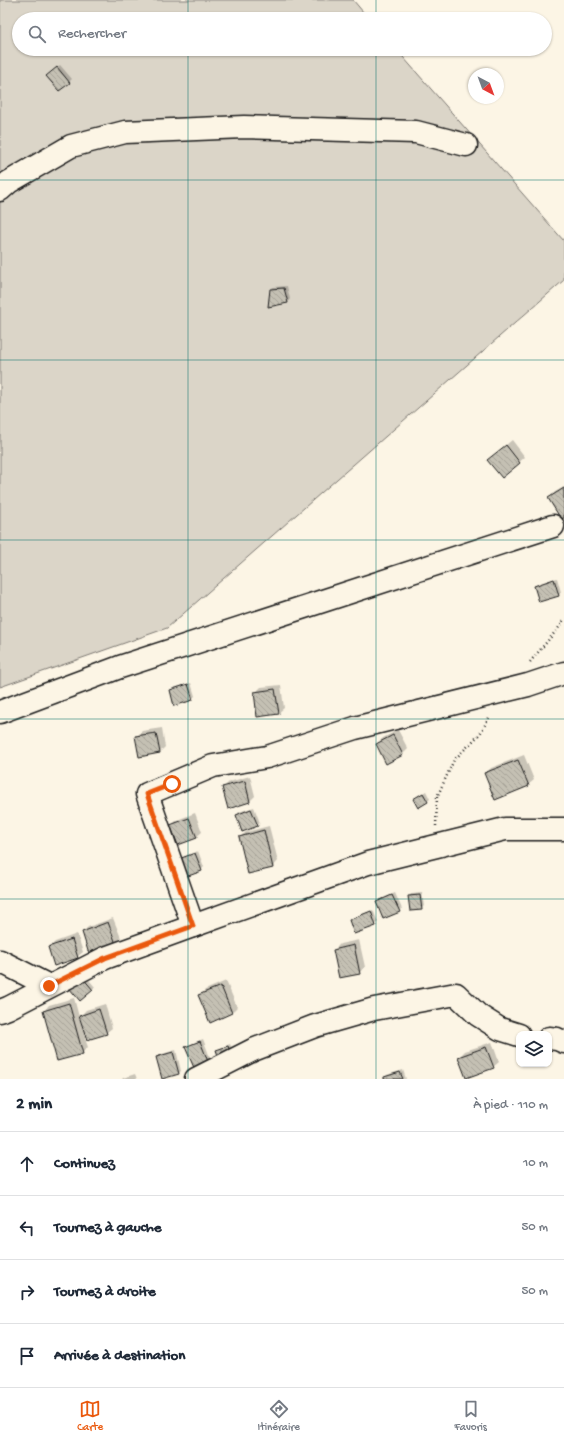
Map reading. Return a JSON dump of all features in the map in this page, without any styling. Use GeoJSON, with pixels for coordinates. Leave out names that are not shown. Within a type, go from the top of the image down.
{"type":"FeatureCollection","features":[{"type":"Feature","properties":{"kind":"street"},"geometry":{"type":"LineString","coordinates":[[0,190],[9,182],[71,146],[125,132],[244,127],[416,132],[466,145]]}},
{"type":"Feature","properties":{"kind":"street"},"geometry":{"type":"LineString","coordinates":[[0,712],[120,667],[553,526]]}},
{"type":"Feature","properties":{"kind":"street"},"geometry":{"type":"LineString","coordinates":[[193,926],[147,794],[213,766],[267,757],[355,728],[564,674]]}},
{"type":"Feature","properties":{"kind":"street"},"geometry":{"type":"LineString","coordinates":[[0,1011],[105,958],[368,863],[505,829],[564,829]]}},
{"type":"Feature","properties":{"kind":"street"},"geometry":{"type":"LineString","coordinates":[[0,961],[49,986]]}},
{"type":"Feature","properties":{"kind":"street"},"geometry":{"type":"LineString","coordinates":[[196,1079],[253,1050],[315,1026],[374,1009],[456,994],[478,1015],[500,1029],[516,1034]]}},
{"type":"Feature","properties":{"kind":"street"},"geometry":{"type":"LineString","coordinates":[[552,1038],[564,1042]]}},
{"type":"Feature","properties":{"kind":"path"},"geometry":{"type":"LineString","coordinates":[[526,667],[561,625],[564,619]]}},
{"type":"Feature","properties":{"kind":"path"},"geometry":{"type":"LineString","coordinates":[[436,846],[437,797],[454,760],[480,734],[506,690]]}},
{"type":"Feature","properties":{"kind":"shaded area"},"geometry":{"type":"Polygon","coordinates":[[[0,0],[353,0],[363,12],[12,12],[12,56],[402,56],[564,241],[564,280],[167,628],[0,687],[0,0]]]}},
{"type":"Feature","properties":{"kind":"building"},"geometry":{"type":"Polygon","coordinates":[[[57,67],[70,83],[59,91],[46,76],[57,67]]]}},
{"type":"Feature","properties":{"kind":"building"},"geometry":{"type":"Polygon","coordinates":[[[284,288],[288,303],[268,307],[270,289],[284,288]]]}},
{"type":"Feature","properties":{"kind":"building"},"geometry":{"type":"Polygon","coordinates":[[[506,445],[520,463],[502,478],[487,460],[506,445]]]}},
{"type":"Feature","properties":{"kind":"building"},"geometry":{"type":"Polygon","coordinates":[[[564,488],[564,518],[561,519],[548,498],[564,488]]]}},
{"type":"Feature","properties":{"kind":"building"},"geometry":{"type":"Polygon","coordinates":[[[554,579],[559,596],[539,602],[534,586],[554,579]]]}},
{"type":"Feature","properties":{"kind":"building"},"geometry":{"type":"Polygon","coordinates":[[[188,684],[193,700],[174,706],[170,690],[188,684]]]}},
{"type":"Feature","properties":{"kind":"building"},"geometry":{"type":"Polygon","coordinates":[[[275,689],[279,714],[257,717],[254,692],[275,689]]]}},
{"type":"Feature","properties":{"kind":"building"},"geometry":{"type":"Polygon","coordinates":[[[156,733],[160,753],[139,757],[135,736],[156,733]]]}},
{"type":"Feature","properties":{"kind":"building"},"geometry":{"type":"Polygon","coordinates":[[[393,735],[403,755],[386,764],[376,744],[393,735]]]}},
{"type":"Feature","properties":{"kind":"building"},"geometry":{"type":"Polygon","coordinates":[[[518,760],[529,786],[495,800],[484,773],[518,760]]]}},
{"type":"Feature","properties":{"kind":"building"},"geometry":{"type":"Polygon","coordinates":[[[245,781],[250,802],[228,809],[222,787],[245,781]]]}},
{"type":"Feature","properties":{"kind":"building"},"geometry":{"type":"Polygon","coordinates":[[[423,793],[428,802],[418,808],[413,799],[423,793]]]}},
{"type":"Feature","properties":{"kind":"building"},"geometry":{"type":"Polygon","coordinates":[[[251,809],[258,826],[242,832],[236,815],[251,809]]]}},
{"type":"Feature","properties":{"kind":"building"},"geometry":{"type":"Polygon","coordinates":[[[189,818],[197,838],[178,845],[170,825],[189,818]]]}},
{"type":"Feature","properties":{"kind":"building"},"geometry":{"type":"Polygon","coordinates":[[[264,830],[273,868],[248,874],[239,837],[264,830]]]}},
{"type":"Feature","properties":{"kind":"building"},"geometry":{"type":"Polygon","coordinates":[[[195,853],[202,871],[183,878],[176,860],[195,853]]]}},
{"type":"Feature","properties":{"kind":"building"},"geometry":{"type":"Polygon","coordinates":[[[392,895],[400,912],[383,919],[376,902],[392,895]]]}},
{"type":"Feature","properties":{"kind":"building"},"geometry":{"type":"Polygon","coordinates":[[[420,895],[422,910],[410,911],[408,896],[420,895]]]}},
{"type":"Feature","properties":{"kind":"building"},"geometry":{"type":"Polygon","coordinates":[[[371,911],[376,926],[354,934],[349,920],[371,911]]]}},
{"type":"Feature","properties":{"kind":"building"},"geometry":{"type":"Polygon","coordinates":[[[108,922],[116,944],[89,954],[82,932],[108,922]]]}},
{"type":"Feature","properties":{"kind":"building"},"geometry":{"type":"Polygon","coordinates":[[[72,939],[78,958],[54,966],[48,947],[72,939]]]}},
{"type":"Feature","properties":{"kind":"building"},"geometry":{"type":"Polygon","coordinates":[[[354,945],[360,974],[339,978],[333,950],[354,945]]]}},
{"type":"Feature","properties":{"kind":"building"},"geometry":{"type":"Polygon","coordinates":[[[82,977],[93,990],[80,1001],[69,988],[82,977]]]}},
{"type":"Feature","properties":{"kind":"building"},"geometry":{"type":"Polygon","coordinates":[[[221,986],[232,1013],[210,1023],[198,995],[221,986]]]}},
{"type":"Feature","properties":{"kind":"building"},"geometry":{"type":"Polygon","coordinates":[[[69,1003],[83,1054],[57,1061],[43,1011],[69,1003]]]}},
{"type":"Feature","properties":{"kind":"building"},"geometry":{"type":"Polygon","coordinates":[[[99,1009],[107,1034],[87,1040],[79,1016],[99,1009]]]}},
{"type":"Feature","properties":{"kind":"building"},"geometry":{"type":"Polygon","coordinates":[[[200,1041],[209,1064],[195,1070],[185,1047],[200,1041]]]}},
{"type":"Feature","properties":{"kind":"building"},"geometry":{"type":"Polygon","coordinates":[[[228,1046],[232,1057],[220,1061],[216,1050],[228,1046]]]}},
{"type":"Feature","properties":{"kind":"building"},"geometry":{"type":"Polygon","coordinates":[[[486,1047],[494,1068],[466,1078],[458,1057],[486,1047]]]}},
{"type":"Feature","properties":{"kind":"building"},"geometry":{"type":"Polygon","coordinates":[[[173,1052],[179,1074],[162,1079],[156,1057],[173,1052]]]}},
{"type":"Feature","properties":{"kind":"building"},"geometry":{"type":"Polygon","coordinates":[[[400,1072],[403,1079],[384,1079],[384,1077],[400,1072]]]}},
{"type":"Feature","properties":{"kind":"route"},"geometry":{"type":"LineString","coordinates":[[49,986],[105,958],[193,926],[147,794],[172,784]]}}]}
